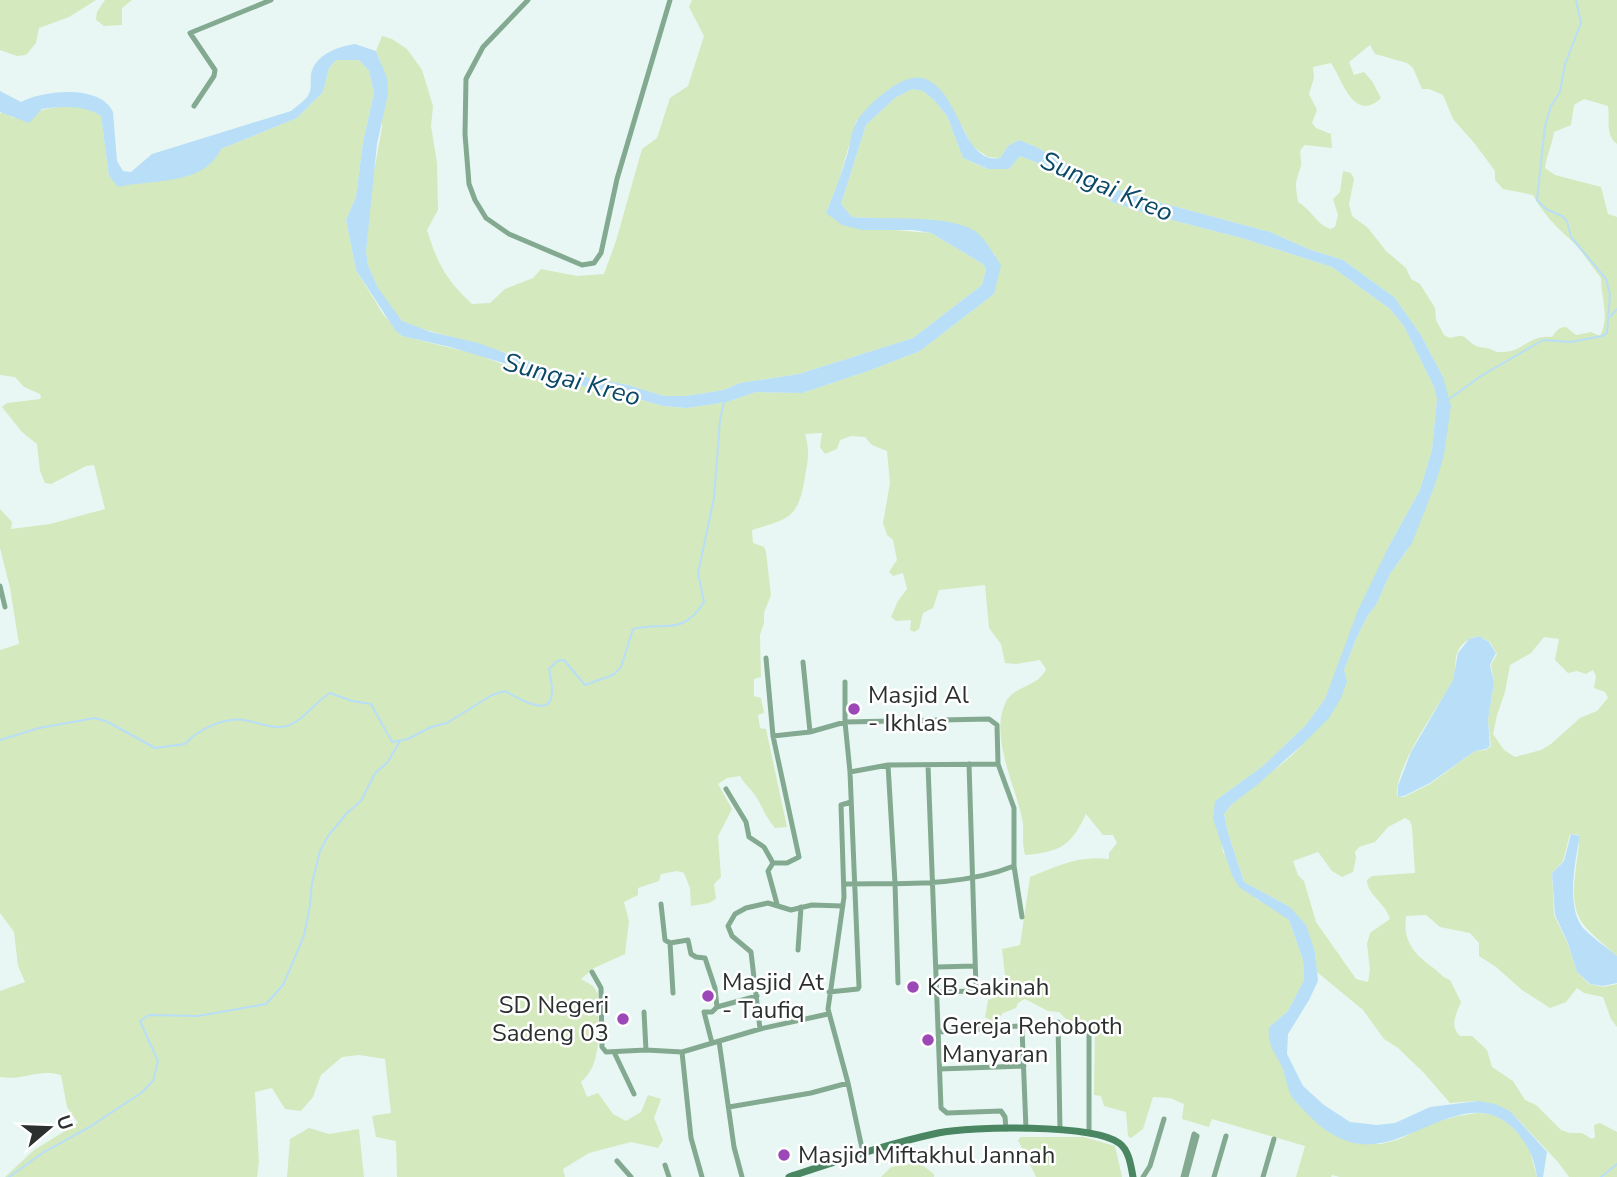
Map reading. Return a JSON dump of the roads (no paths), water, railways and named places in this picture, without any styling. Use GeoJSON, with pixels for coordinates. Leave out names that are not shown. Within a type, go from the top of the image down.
{"type":"FeatureCollection","features":[{"type":"Feature","properties":{"kind":"main road"},"geometry":{"type":"LineString","coordinates":[[789,1177],[863,1153],[942,1132],[1026,1129],[1089,1133],[1119,1143],[1128,1154],[1133,1177]]}},
{"type":"Feature","properties":{"kind":"street"},"geometry":{"type":"LineString","coordinates":[[194,106],[214,76],[215,70],[190,33],[271,0]]}},
{"type":"Feature","properties":{"kind":"street"},"geometry":{"type":"LineString","coordinates":[[528,0],[483,47],[466,79],[465,134],[469,184],[486,218],[509,234],[582,265],[594,262],[601,253],[617,179],[670,0]]}},
{"type":"Feature","properties":{"kind":"street"},"geometry":{"type":"LineString","coordinates":[[0,586],[5,607]]}},
{"type":"Feature","properties":{"kind":"street"},"geometry":{"type":"LineString","coordinates":[[766,658],[773,736],[799,858],[787,863],[773,863]]}},
{"type":"Feature","properties":{"kind":"street"},"geometry":{"type":"LineString","coordinates":[[803,662],[810,732]]}},
{"type":"Feature","properties":{"kind":"street"},"geometry":{"type":"LineString","coordinates":[[829,992],[859,988],[845,682]]}},
{"type":"Feature","properties":{"kind":"street"},"geometry":{"type":"LineString","coordinates":[[773,736],[810,732],[845,722],[989,719],[997,725],[998,764],[1014,808],[1014,866],[1022,917]]}},
{"type":"Feature","properties":{"kind":"street"},"geometry":{"type":"LineString","coordinates":[[938,992],[975,990],[969,764]]}},
{"type":"Feature","properties":{"kind":"street"},"geometry":{"type":"LineString","coordinates":[[849,772],[888,765],[998,764]]}},
{"type":"Feature","properties":{"kind":"street"},"geometry":{"type":"LineString","coordinates":[[888,765],[898,983]]}},
{"type":"Feature","properties":{"kind":"street"},"geometry":{"type":"LineString","coordinates":[[928,765],[942,1111],[1001,1111],[1005,1117],[1006,1129]]}},
{"type":"Feature","properties":{"kind":"street"},"geometry":{"type":"LineString","coordinates":[[726,789],[746,822],[749,837],[764,848],[773,863]]}},
{"type":"Feature","properties":{"kind":"street"},"geometry":{"type":"LineString","coordinates":[[851,802],[841,805],[844,884],[828,1014],[848,1083],[863,1153]]}},
{"type":"Feature","properties":{"kind":"street"},"geometry":{"type":"LineString","coordinates":[[773,863],[768,871],[776,904]]}},
{"type":"Feature","properties":{"kind":"street"},"geometry":{"type":"LineString","coordinates":[[844,884],[972,877],[996,874],[1014,866]]}},
{"type":"Feature","properties":{"kind":"street"},"geometry":{"type":"LineString","coordinates":[[760,1029],[751,952],[732,936],[728,926],[734,914],[768,903],[791,910],[801,907],[842,906]]}},
{"type":"Feature","properties":{"kind":"street"},"geometry":{"type":"LineString","coordinates":[[661,904],[665,940],[670,943],[688,940],[691,954],[705,958],[715,988],[717,1007]]}},
{"type":"Feature","properties":{"kind":"street"},"geometry":{"type":"LineString","coordinates":[[798,950],[801,907]]}},
{"type":"Feature","properties":{"kind":"street"},"geometry":{"type":"LineString","coordinates":[[670,943],[673,993]]}},
{"type":"Feature","properties":{"kind":"street"},"geometry":{"type":"LineString","coordinates":[[937,967],[975,966]]}},
{"type":"Feature","properties":{"kind":"street"},"geometry":{"type":"LineString","coordinates":[[592,972],[601,988],[602,1047],[606,1052],[682,1052],[760,1029],[828,1014]]}},
{"type":"Feature","properties":{"kind":"street"},"geometry":{"type":"LineString","coordinates":[[712,1043],[704,1012],[712,1012],[717,1007],[757,996]]}},
{"type":"Feature","properties":{"kind":"street"},"geometry":{"type":"LineString","coordinates":[[644,1012],[646,1050]]}},
{"type":"Feature","properties":{"kind":"street"},"geometry":{"type":"LineString","coordinates":[[1058,1022],[1060,1130]]}},
{"type":"Feature","properties":{"kind":"street"},"geometry":{"type":"LineString","coordinates":[[939,1032],[1019,1026],[1023,1030],[1026,1129]]}},
{"type":"Feature","properties":{"kind":"street"},"geometry":{"type":"LineString","coordinates":[[1089,1033],[1089,1133]]}},
{"type":"Feature","properties":{"kind":"street"},"geometry":{"type":"LineString","coordinates":[[719,1041],[734,1147],[741,1177]]}},
{"type":"Feature","properties":{"kind":"street"},"geometry":{"type":"LineString","coordinates":[[614,1052],[635,1094]]}},
{"type":"Feature","properties":{"kind":"street"},"geometry":{"type":"LineString","coordinates":[[682,1052],[691,1138],[702,1177]]}},
{"type":"Feature","properties":{"kind":"street"},"geometry":{"type":"LineString","coordinates":[[940,1069],[1024,1066]]}},
{"type":"Feature","properties":{"kind":"street"},"geometry":{"type":"LineString","coordinates":[[729,1107],[811,1093],[848,1083]]}},
{"type":"Feature","properties":{"kind":"street"},"geometry":{"type":"LineString","coordinates":[[1143,1177],[1150,1166],[1164,1119]]}},
{"type":"Feature","properties":{"kind":"street"},"geometry":{"type":"LineString","coordinates":[[1194,1134],[1196,1134],[1184,1177],[1194,1134]]}},
{"type":"Feature","properties":{"kind":"street"},"geometry":{"type":"LineString","coordinates":[[1214,1177],[1226,1136]]}},
{"type":"Feature","properties":{"kind":"street"},"geometry":{"type":"LineString","coordinates":[[1263,1177],[1274,1139]]}},
{"type":"Feature","properties":{"kind":"street"},"geometry":{"type":"LineString","coordinates":[[617,1161],[631,1177]]}},
{"type":"Feature","properties":{"kind":"street"},"geometry":{"type":"LineString","coordinates":[[665,1165],[669,1177]]}},
{"type":"Feature","properties":{"kind":"water","name":"Sungai Kreo"},"geometry":{"type":"Polygon","coordinates":[[[355,44],[376,51],[387,78],[388,94],[377,144],[366,252],[368,265],[378,288],[402,321],[431,332],[478,343],[555,371],[628,385],[664,396],[686,396],[724,390],[740,383],[799,374],[913,338],[982,285],[986,269],[983,264],[931,233],[914,230],[862,230],[842,225],[826,213],[857,121],[895,85],[914,78],[922,78],[935,85],[954,110],[968,138],[977,150],[987,157],[1000,158],[1008,146],[1019,140],[1091,178],[1132,195],[1270,232],[1311,250],[1343,260],[1394,297],[1421,335],[1443,377],[1451,406],[1444,455],[1435,485],[1412,543],[1390,574],[1356,639],[1344,670],[1347,681],[1329,718],[1224,814],[1244,882],[1290,907],[1306,925],[1315,952],[1318,981],[1288,1034],[1287,1054],[1303,1086],[1324,1105],[1350,1122],[1377,1125],[1395,1123],[1430,1107],[1478,1101],[1495,1104],[1510,1111],[1547,1152],[1543,1177],[1537,1177],[1532,1157],[1520,1136],[1498,1117],[1479,1113],[1460,1115],[1400,1138],[1361,1144],[1343,1140],[1327,1130],[1296,1101],[1290,1094],[1282,1067],[1271,1045],[1269,1027],[1288,1011],[1304,980],[1303,960],[1289,920],[1239,887],[1232,875],[1213,819],[1215,801],[1263,766],[1305,726],[1325,699],[1358,610],[1420,490],[1432,450],[1437,399],[1434,387],[1404,326],[1390,309],[1332,267],[1245,239],[1115,203],[1063,173],[1020,156],[1009,169],[988,169],[963,158],[947,116],[923,91],[912,89],[895,98],[866,125],[841,204],[852,217],[933,220],[949,222],[975,231],[1001,265],[994,294],[920,351],[868,371],[802,393],[756,392],[727,402],[687,408],[663,406],[610,391],[537,378],[523,369],[402,336],[395,330],[356,270],[346,220],[356,197],[363,142],[374,93],[369,71],[359,60],[336,60],[329,68],[323,92],[297,118],[221,149],[203,169],[176,179],[118,187],[109,176],[101,116],[95,112],[73,107],[42,109],[29,123],[0,112],[0,91],[21,102],[43,95],[71,92],[97,97],[107,103],[113,112],[117,161],[123,171],[131,172],[152,154],[291,111],[309,94],[312,71],[320,58],[355,44]]]}},
{"type":"Feature","properties":{"kind":"water"},"geometry":{"type":"Polygon","coordinates":[[[1479,636],[1489,642],[1496,653],[1490,665],[1494,682],[1488,720],[1490,746],[1475,751],[1430,783],[1398,797],[1398,786],[1411,752],[1453,680],[1458,653],[1469,639],[1479,636]]]}},
{"type":"Feature","properties":{"kind":"water"},"geometry":{"type":"Polygon","coordinates":[[[1571,834],[1580,836],[1573,884],[1578,919],[1587,932],[1617,956],[1617,983],[1603,986],[1590,984],[1577,972],[1555,915],[1552,873],[1564,861],[1571,834]]]}},
{"type":"Feature","properties":{"kind":"waterway"},"geometry":{"type":"LineString","coordinates":[[1449,399],[1481,376],[1543,340],[1571,342],[1607,333],[1610,295],[1606,279],[1571,237],[1567,221],[1546,209],[1537,200],[1545,126],[1551,106],[1560,92],[1565,64],[1581,23],[1576,0]]}},
{"type":"Feature","properties":{"kind":"waterway"},"geometry":{"type":"LineString","coordinates":[[1611,316],[1617,309]]}},
{"type":"Feature","properties":{"kind":"waterway"},"geometry":{"type":"LineString","coordinates":[[0,740],[39,728],[95,718],[108,722],[155,748],[185,744],[204,729],[228,721],[244,720],[276,727],[287,726],[330,693],[371,704],[392,742],[408,739],[431,727],[447,723],[492,695],[505,691],[530,703],[544,706],[551,698],[552,691],[549,669],[557,661],[564,660],[585,685],[613,675],[621,667],[633,629],[680,624],[696,613],[704,602],[698,573],[714,498],[720,420],[724,402]]}},
{"type":"Feature","properties":{"kind":"waterway"},"geometry":{"type":"LineString","coordinates":[[9,1177],[44,1152],[91,1126],[141,1093],[153,1081],[158,1061],[140,1021],[149,1015],[198,1016],[266,1004],[283,985],[304,936],[320,851],[328,836],[361,801],[375,773],[387,763],[400,741]]}},
{"type":"Feature","properties":{"kind":"waterway"},"geometry":{"type":"LineString","coordinates":[[1601,1177],[1617,1164]]}},
{"type":"Feature","properties":{"kind":"place","name":"Masjid Al - Ikhlas"},"geometry":{"type":"Point","coordinates":[854,709]}},
{"type":"Feature","properties":{"kind":"place","name":"KB Sakinah"},"geometry":{"type":"Point","coordinates":[913,987]}},
{"type":"Feature","properties":{"kind":"place","name":"Masjid At - Taufiq"},"geometry":{"type":"Point","coordinates":[708,996]}},
{"type":"Feature","properties":{"kind":"place","name":"SD Negeri Sadeng 03"},"geometry":{"type":"Point","coordinates":[623,1019]}},
{"type":"Feature","properties":{"kind":"place","name":"Gereja Rehoboth Manyaran"},"geometry":{"type":"Point","coordinates":[928,1040]}},
{"type":"Feature","properties":{"kind":"place","name":"Masjid Miftakhul Jannah"},"geometry":{"type":"Point","coordinates":[784,1155]}}]}
